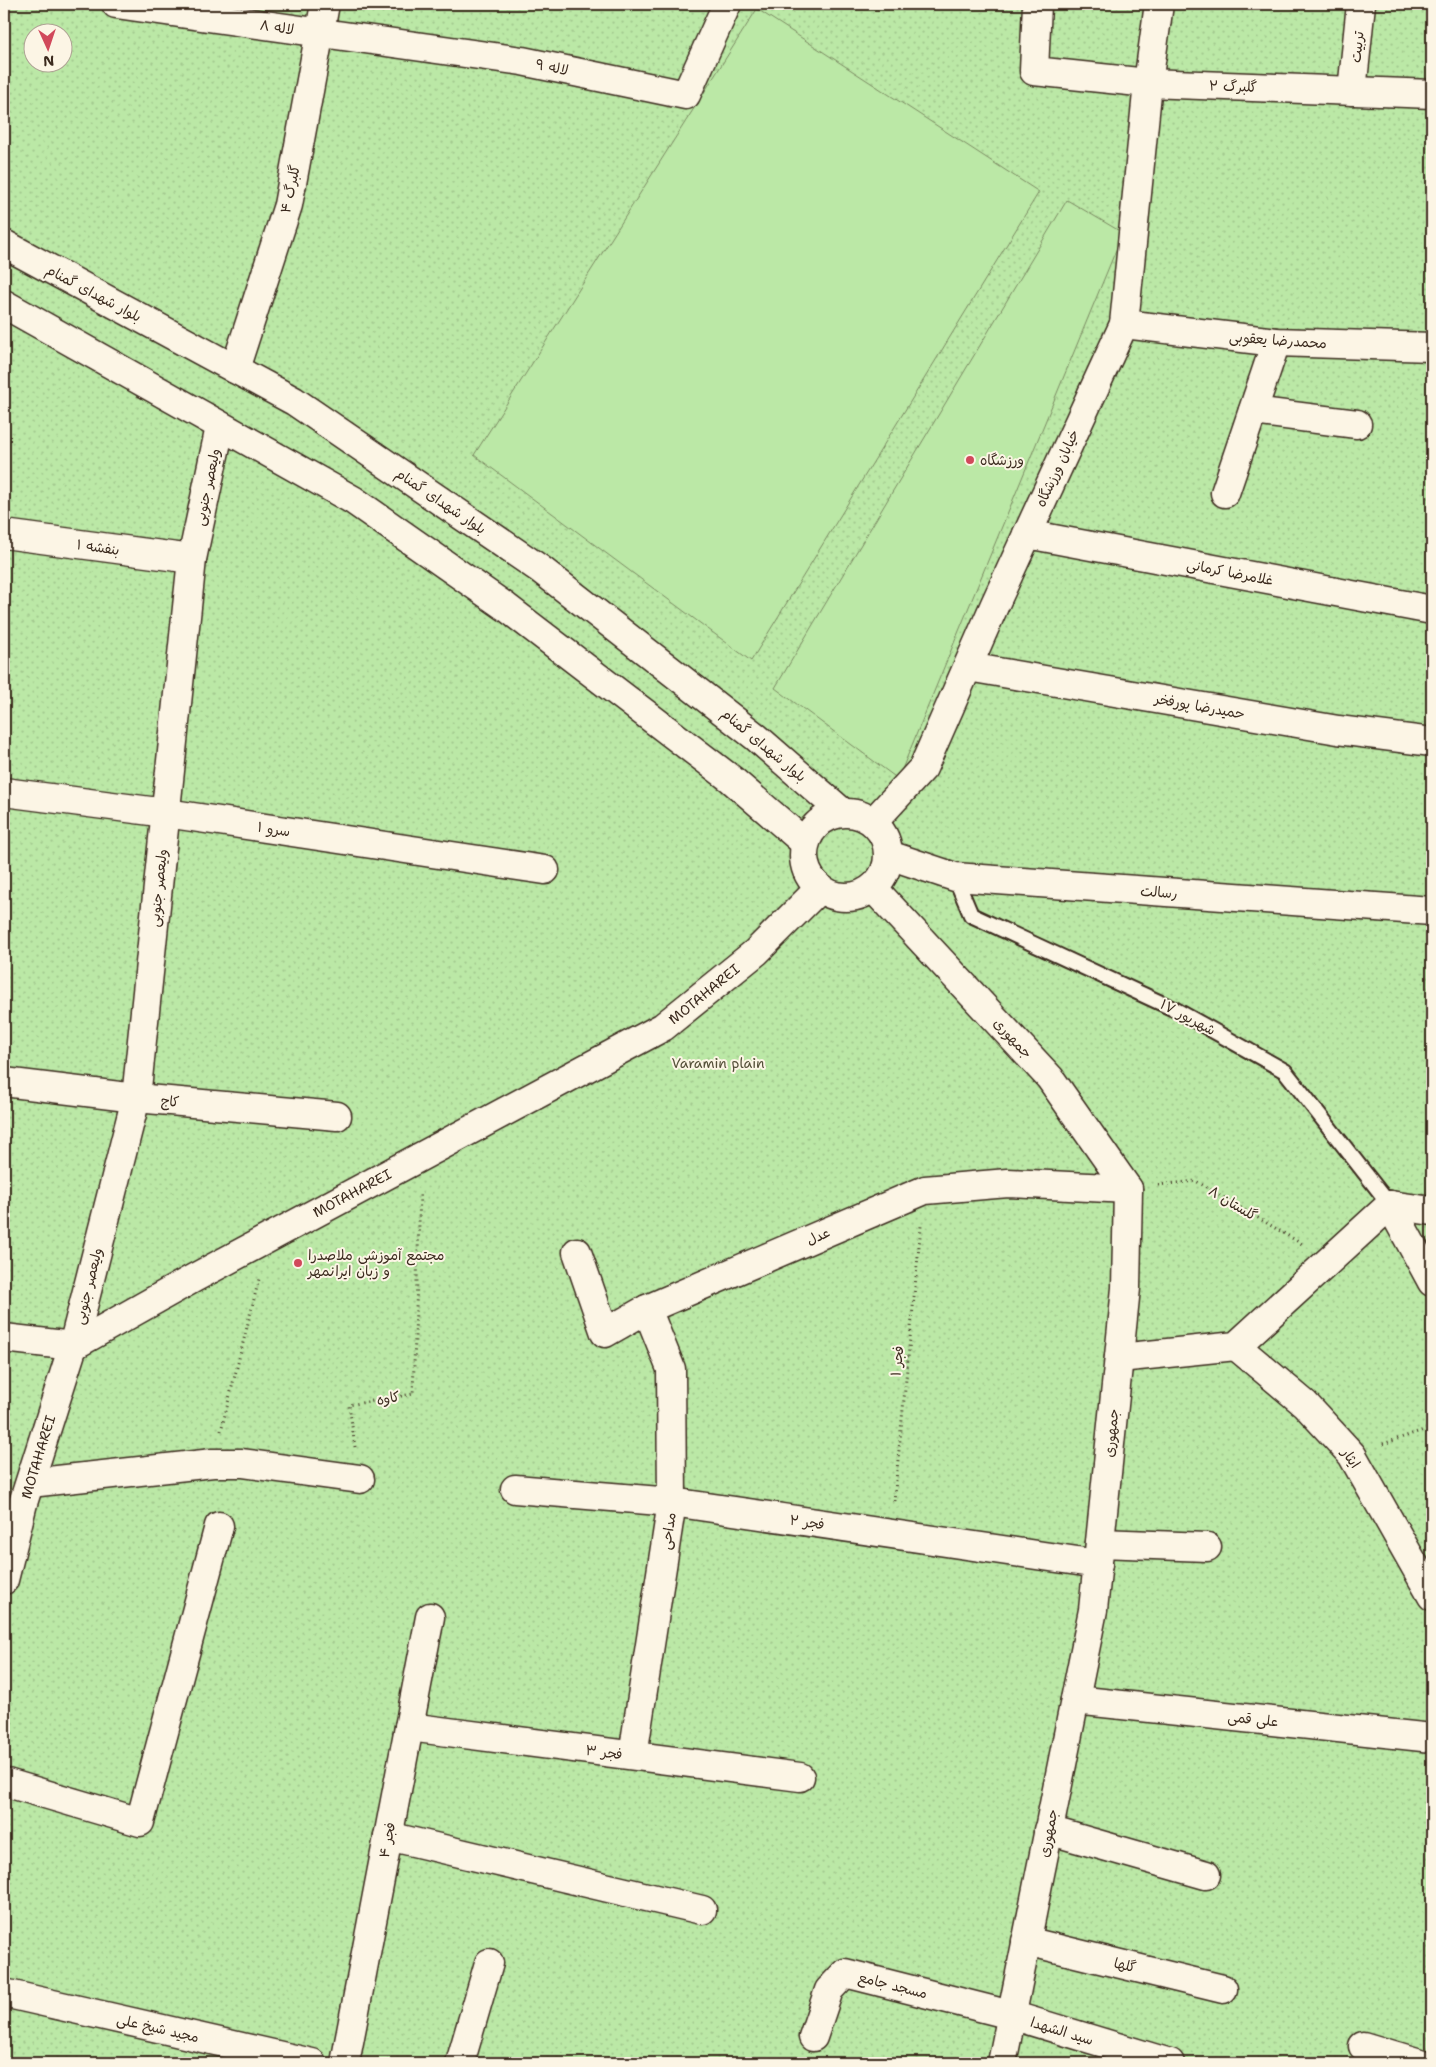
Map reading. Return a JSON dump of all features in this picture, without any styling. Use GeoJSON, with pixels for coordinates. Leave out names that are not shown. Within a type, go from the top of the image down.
{"type":"FeatureCollection","features":[{"type":"Feature","properties":{"kind":"street","name":"لاله ۸"},"geometry":{"type":"LineString","coordinates":[[116,4],[318,33]]}},
{"type":"Feature","properties":{"kind":"street","name":"گلبرگ ۴"},"geometry":{"type":"LineString","coordinates":[[234,369],[288,205],[318,33],[325,4]]}},
{"type":"Feature","properties":{"kind":"street","name":"لاله ۹"},"geometry":{"type":"LineString","coordinates":[[318,33],[522,61],[686,95],[727,4]]}},
{"type":"Feature","properties":{"kind":"street","name":"گلبرگ ۲"},"geometry":{"type":"LineString","coordinates":[[1037,4],[1034,71],[1148,83],[1432,94]]}},
{"type":"Feature","properties":{"kind":"street","name":"خیابان ورزشگاه"},"geometry":{"type":"LineString","coordinates":[[874,821],[923,768],[1027,534],[1124,324],[1148,83],[1159,4]]}},
{"type":"Feature","properties":{"kind":"street","name":"تربیت"},"geometry":{"type":"LineString","coordinates":[[1352,91],[1362,4]]}},
{"type":"Feature","properties":{"kind":"street","name":"بلوار شهدای گمنام"},"geometry":{"type":"LineString","coordinates":[[4,244],[294,401],[540,569],[756,737],[842,812]]}},
{"type":"Feature","properties":{"kind":"street"},"geometry":{"type":"LineString","coordinates":[[4,304],[220,427],[354,500],[506,607],[731,779],[805,843]]}},
{"type":"Feature","properties":{"kind":"street","name":"محمدرضا یعقوبی"},"geometry":{"type":"LineString","coordinates":[[1124,324],[1276,342],[1432,347]]}},
{"type":"Feature","properties":{"kind":"street"},"geometry":{"type":"LineString","coordinates":[[1224,493],[1276,342]]}},
{"type":"Feature","properties":{"kind":"street"},"geometry":{"type":"LineString","coordinates":[[1253,410],[1357,424]]}},
{"type":"Feature","properties":{"kind":"street","name":"ولیعصر جنوبی"},"geometry":{"type":"LineString","coordinates":[[73,1346],[136,1098],[192,559],[220,427]]}},
{"type":"Feature","properties":{"kind":"street","name":"بنفشه ۱"},"geometry":{"type":"LineString","coordinates":[[4,534],[192,559]]}},
{"type":"Feature","properties":{"kind":"street","name":"غلامرضا کرمانی"},"geometry":{"type":"LineString","coordinates":[[1027,534],[1432,610]]}},
{"type":"Feature","properties":{"kind":"street","name":"حمیدرضا پورفخر"},"geometry":{"type":"LineString","coordinates":[[968,667],[1338,730],[1432,742]]}},
{"type":"Feature","properties":{"kind":"street","name":"سرو ۱"},"geometry":{"type":"LineString","coordinates":[[4,792],[166,813],[545,870]]}},
{"type":"Feature","properties":{"kind":"street"},"geometry":{"type":"LineString","coordinates":[[842,812],[859,814],[874,821],[885,837],[889,855],[885,874],[873,888],[856,896],[837,896],[820,888],[809,875],[804,860],[805,843],[813,828],[826,818],[842,812]]}},
{"type":"Feature","properties":{"kind":"street","name":"رسالت"},"geometry":{"type":"LineString","coordinates":[[889,855],[955,877],[1432,911]]}},
{"type":"Feature","properties":{"kind":"street","name":"MOTAHAREI"},"geometry":{"type":"LineString","coordinates":[[4,1580],[30,1483],[73,1346],[663,1027],[756,952],[820,888]]}},
{"type":"Feature","properties":{"kind":"street","name":"جمهوری"},"geometry":{"type":"LineString","coordinates":[[873,888],[1050,1078],[1128,1189],[1126,1288],[1093,1610],[1002,2063]]}},
{"type":"Feature","properties":{"kind":"street","name":"کاج"},"geometry":{"type":"LineString","coordinates":[[4,1082],[136,1098],[337,1116]]}},
{"type":"Feature","properties":{"kind":"street","name":"عدل"},"geometry":{"type":"LineString","coordinates":[[577,1252],[605,1332],[647,1309],[925,1190],[1008,1183],[1128,1189]]}},
{"type":"Feature","properties":{"kind":"street"},"geometry":{"type":"LineString","coordinates":[[1390,1205],[1432,1211]]}},
{"type":"Feature","properties":{"kind":"street"},"geometry":{"type":"LineString","coordinates":[[1119,1358],[1236,1346],[1390,1205]]}},
{"type":"Feature","properties":{"kind":"street"},"geometry":{"type":"LineString","coordinates":[[1390,1205],[1432,1282]]}},
{"type":"Feature","properties":{"kind":"street","name":"مداحی"},"geometry":{"type":"LineString","coordinates":[[633,1756],[672,1502],[670,1370],[647,1309]]}},
{"type":"Feature","properties":{"kind":"street"},"geometry":{"type":"LineString","coordinates":[[4,1338],[73,1346]]}},
{"type":"Feature","properties":{"kind":"street","name":"ایثار"},"geometry":{"type":"LineString","coordinates":[[1236,1346],[1305,1404],[1352,1455],[1432,1596]]}},
{"type":"Feature","properties":{"kind":"street"},"geometry":{"type":"LineString","coordinates":[[30,1483],[213,1463],[242,1463],[360,1479]]}},
{"type":"Feature","properties":{"kind":"street","name":"فجر ۲"},"geometry":{"type":"LineString","coordinates":[[515,1489],[672,1502],[891,1534],[1099,1554],[1206,1547]]}},
{"type":"Feature","properties":{"kind":"street"},"geometry":{"type":"LineString","coordinates":[[4,1782],[140,1822],[219,1526]]}},
{"type":"Feature","properties":{"kind":"street","name":"فجر ۴"},"geometry":{"type":"LineString","coordinates":[[345,2063],[430,1617]]}},
{"type":"Feature","properties":{"kind":"street","name":"علی قمی"},"geometry":{"type":"LineString","coordinates":[[1075,1700],[1432,1738]]}},
{"type":"Feature","properties":{"kind":"street","name":"فجر ۳"},"geometry":{"type":"LineString","coordinates":[[409,1727],[800,1777]]}},
{"type":"Feature","properties":{"kind":"street"},"geometry":{"type":"LineString","coordinates":[[1048,1830],[1206,1875]]}},
{"type":"Feature","properties":{"kind":"street"},"geometry":{"type":"LineString","coordinates":[[388,1836],[702,1910]]}},
{"type":"Feature","properties":{"kind":"street","name":"گلها"},"geometry":{"type":"LineString","coordinates":[[1026,1941],[1223,1989]]}},
{"type":"Feature","properties":{"kind":"street"},"geometry":{"type":"LineString","coordinates":[[460,2063],[489,1963]]}},
{"type":"Feature","properties":{"kind":"street","name":"مسجد جامع"},"geometry":{"type":"LineString","coordinates":[[813,2037],[829,1990],[845,1973],[1011,2015]]}},
{"type":"Feature","properties":{"kind":"street","name":"مجید شیخ علی"},"geometry":{"type":"LineString","coordinates":[[4,1993],[312,2063]]}},
{"type":"Feature","properties":{"kind":"street","name":"سید الشهدا"},"geometry":{"type":"LineString","coordinates":[[1011,2015],[1170,2063]]}},
{"type":"Feature","properties":{"kind":"street"},"geometry":{"type":"LineString","coordinates":[[1363,2046],[1420,2063]]}},
{"type":"Feature","properties":{"kind":"lane","name":"۱۷ شهریور"},"geometry":{"type":"LineString","coordinates":[[955,877],[971,915],[1176,1010],[1285,1071],[1390,1205]]}},
{"type":"Feature","properties":{"kind":"path","name":"کاوه"},"geometry":{"type":"LineString","coordinates":[[360,1479],[349,1405],[413,1394],[421,1157]]}},
{"type":"Feature","properties":{"kind":"path","name":"گلستان ۸"},"geometry":{"type":"LineString","coordinates":[[1128,1189],[1196,1181],[1329,1261]]}},
{"type":"Feature","properties":{"kind":"path","name":"فجر ۱"},"geometry":{"type":"LineString","coordinates":[[891,1534],[925,1190]]}},
{"type":"Feature","properties":{"kind":"path"},"geometry":{"type":"LineString","coordinates":[[213,1463],[270,1238]]}},
{"type":"Feature","properties":{"kind":"path"},"geometry":{"type":"LineString","coordinates":[[1352,1455],[1432,1427]]}},
{"type":"Feature","properties":{"kind":"green space","name":"Varamin plain"},"geometry":{"type":"Polygon","coordinates":[[[4,4],[1432,4],[1432,2063],[4,2063],[4,4]]]}},
{"type":"Feature","properties":{"kind":"green space"},"geometry":{"type":"Polygon","coordinates":[[[757,9],[1039,192],[751,661],[474,455],[757,9]]]}},
{"type":"Feature","properties":{"kind":"green space","name":"ورزشگاه"},"geometry":{"type":"Polygon","coordinates":[[[1067,200],[1123,233],[898,779],[775,688],[1067,200]]]}},
{"type":"Feature","properties":{"kind":"place","name":"ورزشگاه"},"geometry":{"type":"Point","coordinates":[970,460]}},
{"type":"Feature","properties":{"kind":"place","name":"مجتمع آموزشی ملاصدرا و زبان ایرانمهر"},"geometry":{"type":"Point","coordinates":[298,1263]}}]}
